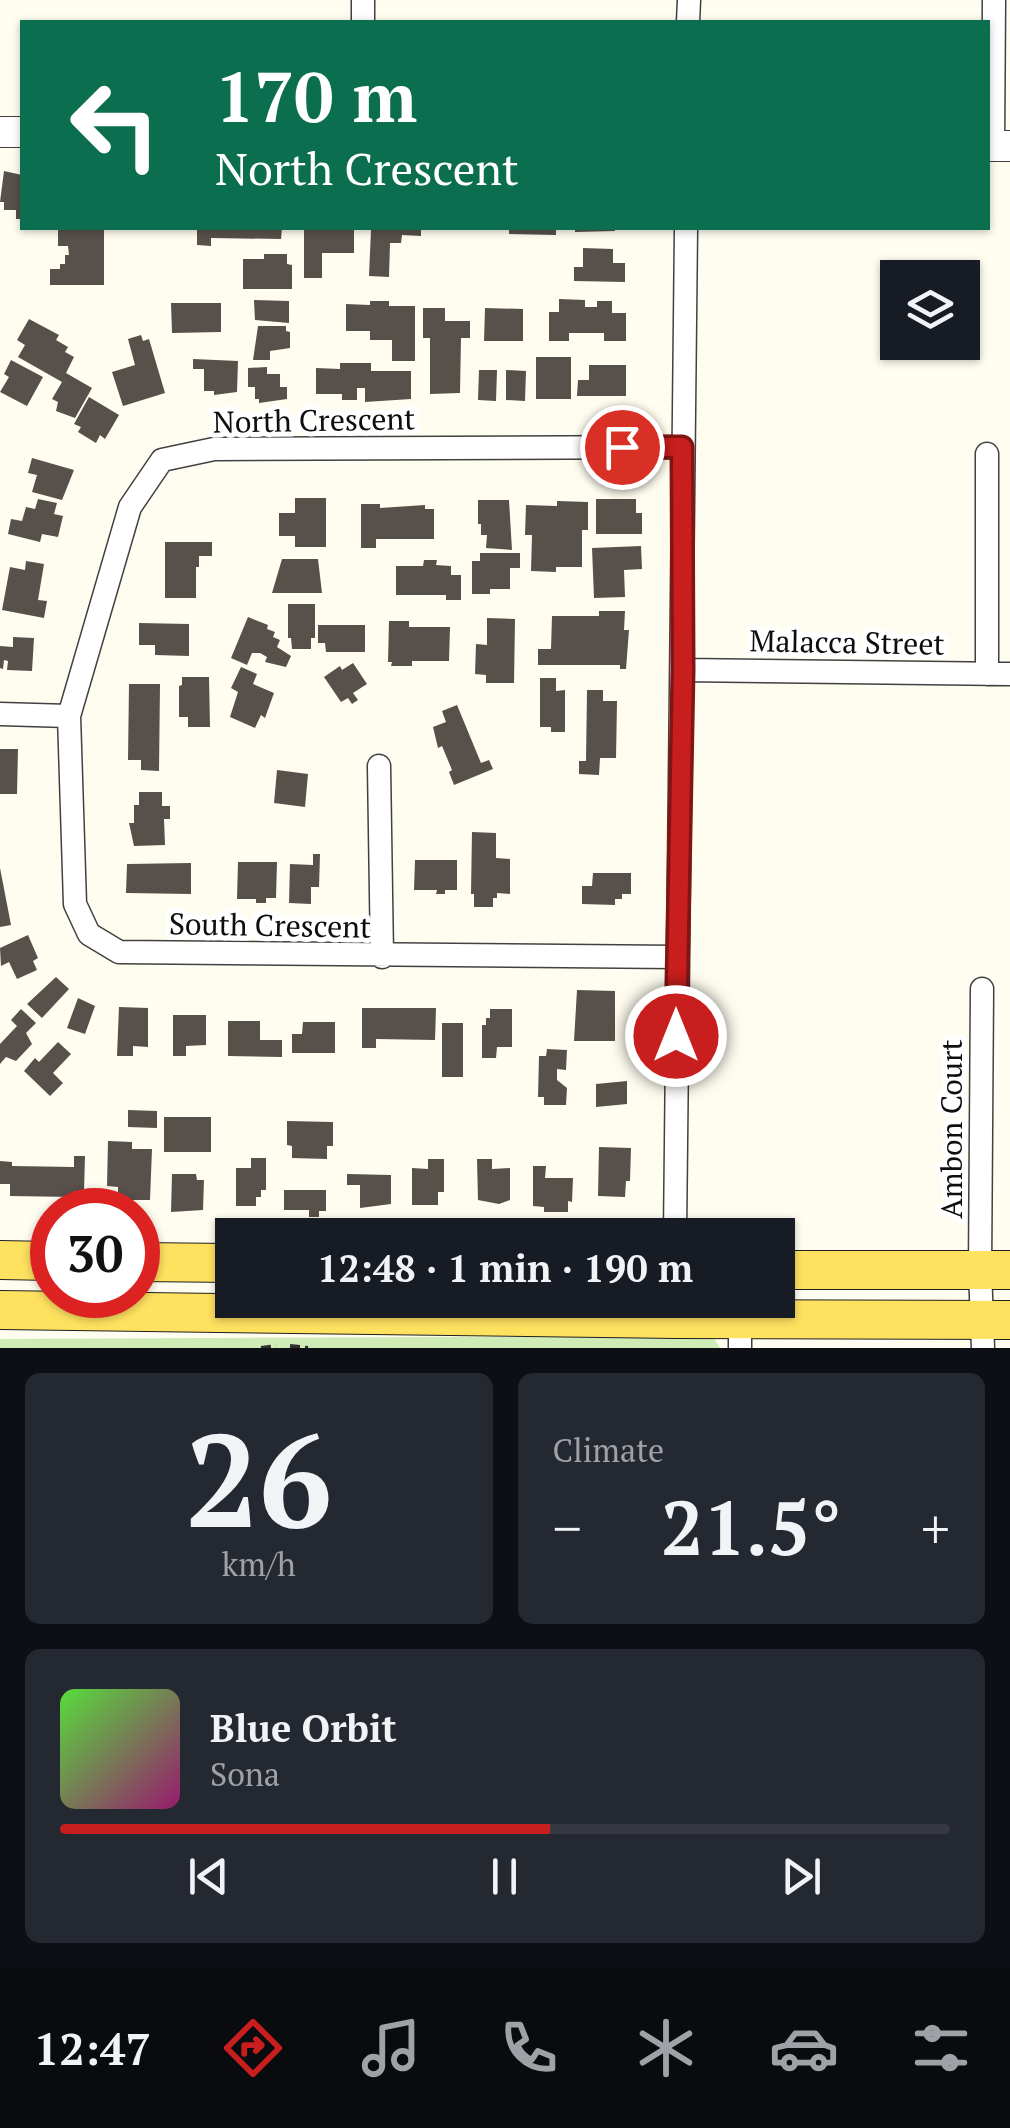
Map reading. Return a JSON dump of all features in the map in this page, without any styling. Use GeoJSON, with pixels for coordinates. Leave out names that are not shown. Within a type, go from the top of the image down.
{"type":"FeatureCollection","features":[{"type":"Feature","properties":{"kind":"main road"},"geometry":{"type":"LineString","coordinates":[[0,1260],[30,1260]]}},
{"type":"Feature","properties":{"kind":"main road"},"geometry":{"type":"LineString","coordinates":[[160,1262],[215,1263]]}},
{"type":"Feature","properties":{"kind":"main road"},"geometry":{"type":"LineString","coordinates":[[795,1270],[995,1270]]}},
{"type":"Feature","properties":{"kind":"main road"},"geometry":{"type":"LineString","coordinates":[[0,1310],[215,1310]]}},
{"type":"Feature","properties":{"kind":"main road"},"geometry":{"type":"LineString","coordinates":[[740,1322],[992,1330]]}},
{"type":"Feature","properties":{"kind":"street"},"geometry":{"type":"LineString","coordinates":[[994,0],[997,146]]}},
{"type":"Feature","properties":{"kind":"street"},"geometry":{"type":"LineString","coordinates":[[676,1218],[686,230]]}},
{"type":"Feature","properties":{"kind":"street","name":"North Crescent"},"geometry":{"type":"LineString","coordinates":[[69,716],[130,507],[162,460],[214,448],[682,447]]}},
{"type":"Feature","properties":{"kind":"street"},"geometry":{"type":"LineString","coordinates":[[986,454],[999,674]]}},
{"type":"Feature","properties":{"kind":"street","name":"Malacca Street"},"geometry":{"type":"LineString","coordinates":[[683,670],[999,674]]}},
{"type":"Feature","properties":{"kind":"street"},"geometry":{"type":"LineString","coordinates":[[0,714],[69,716]]}},
{"type":"Feature","properties":{"kind":"street","name":"South Crescent"},"geometry":{"type":"LineString","coordinates":[[69,716],[75,904],[89,934],[119,952],[677,957]]}},
{"type":"Feature","properties":{"kind":"street"},"geometry":{"type":"LineString","coordinates":[[379,766],[382,956]]}},
{"type":"Feature","properties":{"kind":"street","name":"Ambon Court"},"geometry":{"type":"LineString","coordinates":[[982,989],[995,1270],[992,1330]]}},
{"type":"Feature","properties":{"kind":"path"},"geometry":{"type":"LineString","coordinates":[[260,1348],[308,1348]]}},
{"type":"Feature","properties":{"kind":"green space"},"geometry":{"type":"Polygon","coordinates":[[[714,1338],[720,1348],[0,1348],[0,1339],[714,1338]]]}},
{"type":"Feature","properties":{"kind":"building"},"geometry":{"type":"Polygon","coordinates":[[[4,171],[20,175],[20,219],[16,219],[16,210],[4,210],[4,202],[0,202],[4,171]]]}},
{"type":"Feature","properties":{"kind":"building"},"geometry":{"type":"Polygon","coordinates":[[[58,230],[104,230],[104,285],[50,285],[50,269],[60,269],[60,264],[65,264],[65,255],[69,255],[68,246],[58,246],[58,230]]]}},
{"type":"Feature","properties":{"kind":"building"},"geometry":{"type":"Polygon","coordinates":[[[197,230],[282,230],[281,239],[211,238],[211,246],[197,245],[197,230]]]}},
{"type":"Feature","properties":{"kind":"building"},"geometry":{"type":"Polygon","coordinates":[[[304,230],[354,230],[354,253],[322,253],[322,278],[304,278],[304,230]]]}},
{"type":"Feature","properties":{"kind":"building"},"geometry":{"type":"Polygon","coordinates":[[[371,230],[421,230],[421,236],[402,235],[401,243],[390,243],[389,277],[369,276],[371,230]]]}},
{"type":"Feature","properties":{"kind":"building"},"geometry":{"type":"Polygon","coordinates":[[[509,230],[556,230],[556,235],[509,234],[509,230]]]}},
{"type":"Feature","properties":{"kind":"building"},"geometry":{"type":"Polygon","coordinates":[[[583,248],[613,249],[613,263],[625,263],[625,282],[574,281],[574,267],[583,267],[583,248]]]}},
{"type":"Feature","properties":{"kind":"building"},"geometry":{"type":"Polygon","coordinates":[[[264,254],[287,254],[287,264],[292,265],[292,289],[243,289],[243,259],[264,259],[264,254]]]}},
{"type":"Feature","properties":{"kind":"building"},"geometry":{"type":"Polygon","coordinates":[[[559,299],[585,300],[585,307],[597,307],[597,301],[612,301],[612,313],[626,313],[626,341],[604,341],[604,333],[569,333],[569,341],[549,341],[549,312],[559,312],[559,299]]]}},
{"type":"Feature","properties":{"kind":"building"},"geometry":{"type":"Polygon","coordinates":[[[254,300],[289,301],[289,323],[255,320],[254,300]]]}},
{"type":"Feature","properties":{"kind":"building"},"geometry":{"type":"Polygon","coordinates":[[[370,301],[415,306],[415,361],[392,361],[392,340],[370,340],[370,331],[346,331],[346,304],[370,305],[370,301]]]}},
{"type":"Feature","properties":{"kind":"building"},"geometry":{"type":"Polygon","coordinates":[[[171,303],[221,303],[221,332],[172,333],[171,303]]]}},
{"type":"Feature","properties":{"kind":"building"},"geometry":{"type":"Polygon","coordinates":[[[423,308],[445,308],[445,321],[470,321],[470,338],[461,338],[460,393],[430,394],[430,338],[423,338],[423,308]]]}},
{"type":"Feature","properties":{"kind":"building"},"geometry":{"type":"Polygon","coordinates":[[[485,308],[523,309],[523,341],[484,341],[485,308]]]}},
{"type":"Feature","properties":{"kind":"building"},"geometry":{"type":"Polygon","coordinates":[[[29,319],[59,335],[56,340],[68,347],[65,352],[74,357],[66,373],[92,388],[75,418],[56,411],[58,402],[52,399],[62,382],[18,357],[25,345],[17,340],[29,319]]]}},
{"type":"Feature","properties":{"kind":"building"},"geometry":{"type":"Polygon","coordinates":[[[258,326],[286,326],[290,348],[270,351],[270,360],[253,360],[258,326]]]}},
{"type":"Feature","properties":{"kind":"building"},"geometry":{"type":"Polygon","coordinates":[[[141,335],[143,341],[149,339],[165,393],[123,406],[112,372],[135,365],[128,339],[141,335]]]}},
{"type":"Feature","properties":{"kind":"building"},"geometry":{"type":"Polygon","coordinates":[[[536,357],[571,357],[571,399],[536,399],[536,357]]]}},
{"type":"Feature","properties":{"kind":"building"},"geometry":{"type":"Polygon","coordinates":[[[193,359],[238,361],[237,392],[214,395],[214,391],[204,391],[204,369],[193,369],[193,359]]]}},
{"type":"Feature","properties":{"kind":"building"},"geometry":{"type":"Polygon","coordinates":[[[11,360],[43,377],[27,406],[0,392],[9,377],[4,374],[11,360]]]}},
{"type":"Feature","properties":{"kind":"building"},"geometry":{"type":"Polygon","coordinates":[[[340,363],[371,363],[371,371],[411,371],[411,399],[365,402],[365,388],[357,388],[357,400],[342,400],[342,394],[316,394],[316,368],[340,369],[340,363]]]}},
{"type":"Feature","properties":{"kind":"building"},"geometry":{"type":"Polygon","coordinates":[[[589,365],[626,365],[626,396],[577,396],[578,380],[589,380],[589,365]]]}},
{"type":"Feature","properties":{"kind":"building"},"geometry":{"type":"Polygon","coordinates":[[[267,367],[267,374],[280,374],[280,387],[287,387],[287,399],[259,403],[255,399],[255,387],[248,387],[248,368],[267,367]]]}},
{"type":"Feature","properties":{"kind":"building"},"geometry":{"type":"Polygon","coordinates":[[[479,370],[497,370],[496,401],[478,400],[479,370]]]}},
{"type":"Feature","properties":{"kind":"building"},"geometry":{"type":"Polygon","coordinates":[[[506,370],[526,371],[525,401],[506,400],[506,370]]]}},
{"type":"Feature","properties":{"kind":"building"},"geometry":{"type":"Polygon","coordinates":[[[89,397],[119,415],[105,439],[100,435],[96,443],[78,432],[81,427],[74,424],[89,397]]]}},
{"type":"Feature","properties":{"kind":"building"},"geometry":{"type":"Polygon","coordinates":[[[32,458],[74,470],[62,500],[32,492],[37,475],[28,473],[32,458]]]}},
{"type":"Feature","properties":{"kind":"building"},"geometry":{"type":"Polygon","coordinates":[[[295,498],[326,498],[326,547],[295,547],[295,536],[279,536],[279,513],[295,513],[295,498]]]}},
{"type":"Feature","properties":{"kind":"building"},"geometry":{"type":"Polygon","coordinates":[[[38,499],[57,503],[54,514],[63,516],[58,537],[42,534],[40,542],[8,534],[11,519],[22,521],[26,507],[35,509],[38,499]]]}},
{"type":"Feature","properties":{"kind":"building"},"geometry":{"type":"Polygon","coordinates":[[[596,499],[636,499],[636,513],[642,513],[642,534],[596,534],[596,499]]]}},
{"type":"Feature","properties":{"kind":"building"},"geometry":{"type":"Polygon","coordinates":[[[478,500],[509,500],[512,550],[486,548],[487,535],[481,535],[478,524],[478,500]]]}},
{"type":"Feature","properties":{"kind":"building"},"geometry":{"type":"Polygon","coordinates":[[[557,501],[588,502],[588,530],[582,530],[582,567],[531,571],[532,535],[525,535],[526,505],[557,506],[557,501]]]}},
{"type":"Feature","properties":{"kind":"building"},"geometry":{"type":"Polygon","coordinates":[[[361,504],[380,504],[380,508],[425,505],[425,509],[434,509],[434,539],[376,539],[376,548],[361,548],[361,504]]]}},
{"type":"Feature","properties":{"kind":"building"},"geometry":{"type":"Polygon","coordinates":[[[165,542],[212,542],[212,556],[199,556],[196,598],[165,598],[165,542]]]}},
{"type":"Feature","properties":{"kind":"building"},"geometry":{"type":"Polygon","coordinates":[[[641,546],[642,569],[624,570],[625,597],[594,598],[592,548],[641,546]]]}},
{"type":"Feature","properties":{"kind":"building"},"geometry":{"type":"Polygon","coordinates":[[[480,553],[520,553],[520,568],[510,568],[510,589],[472,594],[472,561],[480,561],[480,553]]]}},
{"type":"Feature","properties":{"kind":"building"},"geometry":{"type":"Polygon","coordinates":[[[282,559],[318,559],[322,593],[272,593],[282,559]]]}},
{"type":"Feature","properties":{"kind":"building"},"geometry":{"type":"Polygon","coordinates":[[[424,560],[437,560],[436,565],[451,566],[451,575],[461,575],[461,600],[446,600],[446,595],[396,595],[396,566],[423,566],[424,560]]]}},
{"type":"Feature","properties":{"kind":"building"},"geometry":{"type":"Polygon","coordinates":[[[26,561],[44,564],[38,600],[47,601],[44,618],[2,610],[10,567],[25,570],[26,561]]]}},
{"type":"Feature","properties":{"kind":"building"},"geometry":{"type":"Polygon","coordinates":[[[288,604],[315,604],[315,638],[311,638],[311,649],[292,649],[288,638],[288,604]]]}},
{"type":"Feature","properties":{"kind":"building"},"geometry":{"type":"Polygon","coordinates":[[[599,611],[625,611],[624,630],[629,630],[626,669],[620,669],[620,665],[538,665],[538,649],[551,649],[552,616],[599,616],[599,611]]]}},
{"type":"Feature","properties":{"kind":"building"},"geometry":{"type":"Polygon","coordinates":[[[248,617],[275,632],[273,637],[280,640],[277,647],[291,656],[286,667],[265,662],[267,657],[260,653],[252,653],[247,665],[231,658],[248,617]]]}},
{"type":"Feature","properties":{"kind":"building"},"geometry":{"type":"Polygon","coordinates":[[[487,618],[515,619],[514,683],[486,683],[486,675],[475,674],[476,644],[487,645],[487,618]]]}},
{"type":"Feature","properties":{"kind":"building"},"geometry":{"type":"Polygon","coordinates":[[[389,621],[409,621],[409,627],[450,627],[449,661],[412,661],[412,666],[391,666],[389,621]]]}},
{"type":"Feature","properties":{"kind":"building"},"geometry":{"type":"Polygon","coordinates":[[[139,623],[189,624],[189,656],[155,655],[155,645],[139,645],[139,623]]]}},
{"type":"Feature","properties":{"kind":"building"},"geometry":{"type":"Polygon","coordinates":[[[318,625],[365,625],[365,652],[326,652],[325,643],[318,643],[318,625]]]}},
{"type":"Feature","properties":{"kind":"building"},"geometry":{"type":"Polygon","coordinates":[[[13,637],[34,638],[32,671],[7,670],[8,661],[4,660],[3,669],[0,668],[0,646],[13,647],[13,637]]]}},
{"type":"Feature","properties":{"kind":"building"},"geometry":{"type":"Polygon","coordinates":[[[353,663],[367,684],[353,693],[358,700],[352,704],[348,698],[341,702],[324,677],[353,663]]]}},
{"type":"Feature","properties":{"kind":"building"},"geometry":{"type":"Polygon","coordinates":[[[241,667],[257,674],[253,684],[274,693],[265,718],[261,715],[255,728],[230,717],[238,692],[231,688],[241,667]]]}},
{"type":"Feature","properties":{"kind":"building"},"geometry":{"type":"Polygon","coordinates":[[[182,677],[209,677],[210,727],[188,727],[188,717],[179,717],[182,677]]]}},
{"type":"Feature","properties":{"kind":"building"},"geometry":{"type":"Polygon","coordinates":[[[540,678],[556,678],[556,691],[565,690],[565,732],[540,727],[540,678]]]}},
{"type":"Feature","properties":{"kind":"building"},"geometry":{"type":"Polygon","coordinates":[[[129,684],[160,684],[159,771],[141,770],[141,760],[128,760],[129,684]]]}},
{"type":"Feature","properties":{"kind":"building"},"geometry":{"type":"Polygon","coordinates":[[[587,690],[603,690],[603,701],[617,701],[616,758],[600,758],[599,775],[579,774],[579,761],[586,761],[587,690]]]}},
{"type":"Feature","properties":{"kind":"building"},"geometry":{"type":"Polygon","coordinates":[[[457,705],[481,763],[489,760],[493,769],[454,785],[449,772],[452,770],[442,746],[438,748],[433,727],[446,722],[442,711],[457,705]]]}},
{"type":"Feature","properties":{"kind":"building"},"geometry":{"type":"Polygon","coordinates":[[[0,749],[18,749],[17,794],[0,794],[0,749]]]}},
{"type":"Feature","properties":{"kind":"building"},"geometry":{"type":"Polygon","coordinates":[[[277,770],[308,774],[305,807],[274,803],[277,770]]]}},
{"type":"Feature","properties":{"kind":"building"},"geometry":{"type":"Polygon","coordinates":[[[139,792],[162,792],[162,806],[170,806],[170,819],[164,819],[165,845],[134,846],[129,823],[134,823],[139,792]]]}},
{"type":"Feature","properties":{"kind":"building"},"geometry":{"type":"Polygon","coordinates":[[[472,832],[496,833],[496,858],[510,859],[510,894],[497,893],[493,907],[474,907],[472,832]]]}},
{"type":"Feature","properties":{"kind":"building"},"geometry":{"type":"Polygon","coordinates":[[[313,854],[320,854],[319,887],[311,887],[311,904],[289,903],[290,864],[313,865],[313,854]]]}},
{"type":"Feature","properties":{"kind":"building"},"geometry":{"type":"Polygon","coordinates":[[[415,860],[457,860],[457,890],[436,894],[437,890],[414,890],[415,860]]]}},
{"type":"Feature","properties":{"kind":"building"},"geometry":{"type":"Polygon","coordinates":[[[238,862],[277,862],[276,898],[266,898],[266,903],[237,899],[238,862]]]}},
{"type":"Feature","properties":{"kind":"building"},"geometry":{"type":"Polygon","coordinates":[[[191,863],[191,894],[126,893],[127,864],[191,863]]]}},
{"type":"Feature","properties":{"kind":"building"},"geometry":{"type":"Polygon","coordinates":[[[0,868],[11,925],[0,927],[0,868]]]}},
{"type":"Feature","properties":{"kind":"building"},"geometry":{"type":"Polygon","coordinates":[[[593,873],[631,873],[631,894],[622,894],[622,899],[615,899],[615,905],[582,904],[582,886],[592,886],[593,873]]]}},
{"type":"Feature","properties":{"kind":"building"},"geometry":{"type":"Polygon","coordinates":[[[28,935],[38,958],[33,961],[37,970],[17,979],[9,962],[1,966],[0,948],[28,935]]]}},
{"type":"Feature","properties":{"kind":"building"},"geometry":{"type":"Polygon","coordinates":[[[56,977],[69,989],[42,1018],[27,1004],[56,977]]]}},
{"type":"Feature","properties":{"kind":"building"},"geometry":{"type":"Polygon","coordinates":[[[577,990],[615,991],[615,1041],[574,1041],[577,990]]]}},
{"type":"Feature","properties":{"kind":"building"},"geometry":{"type":"Polygon","coordinates":[[[78,998],[95,1006],[85,1034],[67,1028],[78,998]]]}},
{"type":"Feature","properties":{"kind":"building"},"geometry":{"type":"Polygon","coordinates":[[[119,1007],[148,1008],[148,1047],[133,1046],[133,1056],[117,1056],[119,1007]]]}},
{"type":"Feature","properties":{"kind":"building"},"geometry":{"type":"Polygon","coordinates":[[[362,1008],[436,1008],[435,1040],[376,1039],[376,1048],[362,1048],[362,1008]]]}},
{"type":"Feature","properties":{"kind":"building"},"geometry":{"type":"Polygon","coordinates":[[[21,1009],[36,1023],[26,1033],[32,1044],[16,1061],[6,1057],[0,1064],[0,1044],[17,1026],[11,1020],[21,1009]]]}},
{"type":"Feature","properties":{"kind":"building"},"geometry":{"type":"Polygon","coordinates":[[[490,1009],[512,1009],[512,1047],[497,1047],[496,1058],[482,1058],[482,1025],[490,1018],[490,1009]]]}},
{"type":"Feature","properties":{"kind":"building"},"geometry":{"type":"Polygon","coordinates":[[[173,1015],[206,1015],[206,1045],[186,1046],[186,1056],[173,1056],[173,1015]]]}},
{"type":"Feature","properties":{"kind":"building"},"geometry":{"type":"Polygon","coordinates":[[[228,1021],[260,1021],[260,1040],[282,1040],[282,1057],[228,1056],[228,1021]]]}},
{"type":"Feature","properties":{"kind":"building"},"geometry":{"type":"Polygon","coordinates":[[[303,1022],[335,1022],[335,1053],[292,1053],[292,1034],[302,1034],[303,1022]]]}},
{"type":"Feature","properties":{"kind":"building"},"geometry":{"type":"Polygon","coordinates":[[[442,1023],[463,1023],[463,1077],[442,1077],[442,1023]]]}},
{"type":"Feature","properties":{"kind":"building"},"geometry":{"type":"Polygon","coordinates":[[[58,1042],[71,1054],[53,1073],[63,1083],[50,1096],[24,1071],[58,1042]]]}},
{"type":"Feature","properties":{"kind":"building"},"geometry":{"type":"Polygon","coordinates":[[[547,1049],[567,1050],[566,1070],[557,1069],[557,1080],[567,1088],[566,1105],[544,1105],[544,1097],[538,1097],[539,1056],[546,1056],[547,1049]]]}},
{"type":"Feature","properties":{"kind":"building"},"geometry":{"type":"Polygon","coordinates":[[[627,1081],[627,1104],[596,1107],[596,1084],[627,1081]]]}},
{"type":"Feature","properties":{"kind":"building"},"geometry":{"type":"Polygon","coordinates":[[[128,1110],[157,1111],[157,1128],[128,1127],[128,1110]]]}},
{"type":"Feature","properties":{"kind":"building"},"geometry":{"type":"Polygon","coordinates":[[[164,1117],[211,1117],[211,1152],[164,1152],[164,1117]]]}},
{"type":"Feature","properties":{"kind":"building"},"geometry":{"type":"Polygon","coordinates":[[[287,1121],[333,1122],[333,1146],[327,1146],[327,1159],[292,1158],[292,1146],[287,1145],[287,1121]]]}},
{"type":"Feature","properties":{"kind":"building"},"geometry":{"type":"Polygon","coordinates":[[[108,1141],[132,1142],[132,1149],[152,1149],[150,1188],[107,1186],[108,1141]]]}},
{"type":"Feature","properties":{"kind":"building"},"geometry":{"type":"Polygon","coordinates":[[[599,1147],[631,1148],[630,1181],[626,1181],[625,1197],[598,1196],[599,1147]]]}},
{"type":"Feature","properties":{"kind":"building"},"geometry":{"type":"Polygon","coordinates":[[[74,1156],[85,1156],[84,1188],[30,1188],[30,1196],[10,1196],[10,1184],[0,1184],[0,1161],[12,1162],[12,1166],[74,1167],[74,1156]]]}},
{"type":"Feature","properties":{"kind":"building"},"geometry":{"type":"Polygon","coordinates":[[[251,1158],[266,1158],[266,1190],[256,1197],[256,1206],[236,1206],[236,1168],[251,1168],[251,1158]]]}},
{"type":"Feature","properties":{"kind":"building"},"geometry":{"type":"Polygon","coordinates":[[[428,1159],[444,1159],[444,1192],[438,1192],[438,1205],[412,1205],[412,1168],[428,1169],[428,1159]]]}},
{"type":"Feature","properties":{"kind":"building"},"geometry":{"type":"Polygon","coordinates":[[[477,1159],[492,1159],[492,1169],[510,1168],[510,1200],[499,1204],[478,1200],[477,1159]]]}},
{"type":"Feature","properties":{"kind":"building"},"geometry":{"type":"Polygon","coordinates":[[[533,1166],[546,1166],[545,1178],[573,1178],[568,1212],[544,1212],[544,1207],[533,1206],[533,1166]]]}},
{"type":"Feature","properties":{"kind":"building"},"geometry":{"type":"Polygon","coordinates":[[[172,1174],[196,1174],[197,1180],[204,1180],[203,1210],[171,1212],[172,1174]]]}},
{"type":"Feature","properties":{"kind":"building"},"geometry":{"type":"Polygon","coordinates":[[[347,1174],[391,1175],[391,1204],[360,1208],[360,1185],[347,1185],[347,1174]]]}},
{"type":"Feature","properties":{"kind":"building"},"geometry":{"type":"Polygon","coordinates":[[[284,1190],[326,1190],[326,1211],[319,1211],[319,1217],[309,1217],[309,1210],[284,1210],[284,1190]]]}},
{"type":"Feature","properties":{"kind":"route"},"geometry":{"type":"LineString","coordinates":[[622,447],[682,447],[683,670],[676,1036]]}}]}
